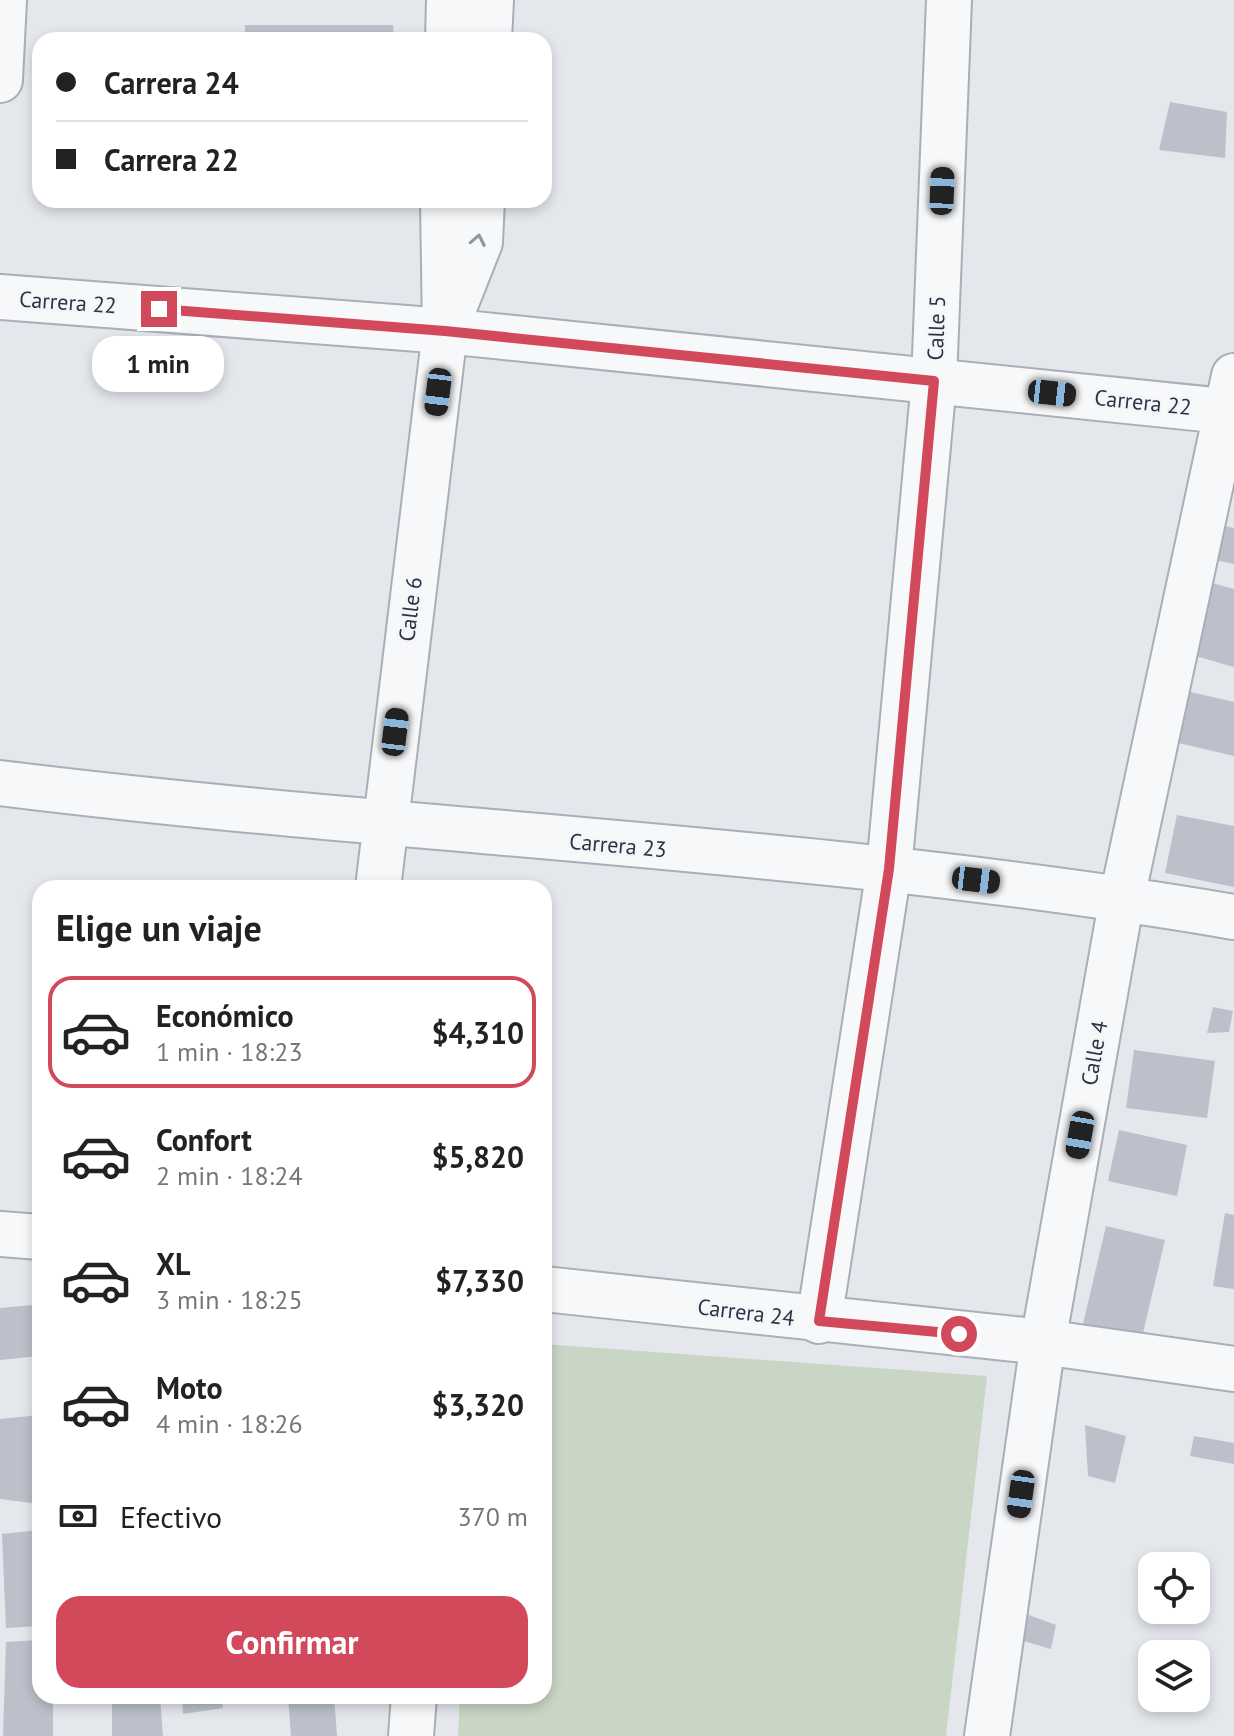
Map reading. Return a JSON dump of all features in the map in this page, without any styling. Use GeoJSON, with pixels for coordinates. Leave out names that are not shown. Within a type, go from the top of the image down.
{"type":"FeatureCollection","features":[{"type":"Feature","properties":{"kind":"street"},"geometry":{"type":"LineString","coordinates":[[0,80],[4,0]]}},
{"type":"Feature","properties":{"kind":"street"},"geometry":{"type":"LineString","coordinates":[[448,32],[449,0]]}},
{"type":"Feature","properties":{"kind":"street"},"geometry":{"type":"LineString","coordinates":[[489,32],[491,0]]}},
{"type":"Feature","properties":{"kind":"street","name":"Calle 5"},"geometry":{"type":"LineString","coordinates":[[819,1321],[889,869],[934,381],[949,0]]}},
{"type":"Feature","properties":{"kind":"street","name":"Calle 6"},"geometry":{"type":"LineString","coordinates":[[379,880],[445,331],[443,208]]}},
{"type":"Feature","properties":{"kind":"street","name":"Calle 6"},"geometry":{"type":"LineString","coordinates":[[445,331],[480,242],[482,208]]}},
{"type":"Feature","properties":{"kind":"street","name":"Carrera 22"},"geometry":{"type":"LineString","coordinates":[[0,297],[445,331],[934,381],[1232,400]]}},
{"type":"Feature","properties":{"kind":"street","name":"Calle 4"},"geometry":{"type":"LineString","coordinates":[[987,1736],[1043,1342],[1122,898],[1232,400]]}},
{"type":"Feature","properties":{"kind":"street","name":"Carrera 23"},"geometry":{"type":"LineString","coordinates":[[0,783],[383,824],[889,869],[1122,898],[1234,917]]}},
{"type":"Feature","properties":{"kind":"street"},"geometry":{"type":"LineString","coordinates":[[0,1234],[32,1236]]}},
{"type":"Feature","properties":{"kind":"street","name":"Carrera 24"},"geometry":{"type":"LineString","coordinates":[[552,1290],[819,1321],[1043,1342],[1234,1369]]}},
{"type":"Feature","properties":{"kind":"street"},"geometry":{"type":"LineString","coordinates":[[411,1736],[413,1704]]}},
{"type":"Feature","properties":{"kind":"green space"},"geometry":{"type":"Polygon","coordinates":[[[552,1345],[987,1376],[946,1736],[458,1736],[460,1704],[552,1704],[552,1345]]]}},
{"type":"Feature","properties":{"kind":"building"},"geometry":{"type":"Polygon","coordinates":[[[245,25],[393,25],[393,32],[245,32],[245,25]]]}},
{"type":"Feature","properties":{"kind":"building"},"geometry":{"type":"Polygon","coordinates":[[[1170,102],[1227,112],[1225,158],[1159,150],[1170,102]]]}},
{"type":"Feature","properties":{"kind":"building"},"geometry":{"type":"Polygon","coordinates":[[[1216,524],[1234,528],[1234,564],[1209,559],[1216,524]]]}},
{"type":"Feature","properties":{"kind":"building"},"geometry":{"type":"Polygon","coordinates":[[[1212,583],[1234,589],[1234,667],[1192,655],[1212,583]]]}},
{"type":"Feature","properties":{"kind":"building"},"geometry":{"type":"Polygon","coordinates":[[[1182,690],[1234,702],[1234,756],[1170,741],[1182,690]]]}},
{"type":"Feature","properties":{"kind":"building"},"geometry":{"type":"Polygon","coordinates":[[[1177,815],[1234,826],[1234,887],[1165,873],[1177,815]]]}},
{"type":"Feature","properties":{"kind":"building"},"geometry":{"type":"Polygon","coordinates":[[[1213,1007],[1233,1011],[1229,1032],[1207,1033],[1213,1007]]]}},
{"type":"Feature","properties":{"kind":"building"},"geometry":{"type":"Polygon","coordinates":[[[1134,1050],[1215,1061],[1207,1118],[1126,1108],[1134,1050]]]}},
{"type":"Feature","properties":{"kind":"building"},"geometry":{"type":"Polygon","coordinates":[[[1119,1130],[1187,1145],[1177,1196],[1108,1181],[1119,1130]]]}},
{"type":"Feature","properties":{"kind":"building"},"geometry":{"type":"Polygon","coordinates":[[[1225,1213],[1234,1215],[1234,1289],[1213,1286],[1225,1213]]]}},
{"type":"Feature","properties":{"kind":"building"},"geometry":{"type":"Polygon","coordinates":[[[1106,1226],[1165,1240],[1142,1337],[1083,1324],[1106,1226]]]}},
{"type":"Feature","properties":{"kind":"building"},"geometry":{"type":"Polygon","coordinates":[[[32,1305],[32,1357],[0,1360],[0,1308],[32,1305]]]}},
{"type":"Feature","properties":{"kind":"building"},"geometry":{"type":"Polygon","coordinates":[[[32,1416],[32,1503],[0,1499],[0,1419],[32,1416]]]}},
{"type":"Feature","properties":{"kind":"building"},"geometry":{"type":"Polygon","coordinates":[[[1085,1425],[1126,1436],[1115,1483],[1088,1476],[1085,1425]]]}},
{"type":"Feature","properties":{"kind":"building"},"geometry":{"type":"Polygon","coordinates":[[[1194,1436],[1234,1443],[1234,1464],[1190,1456],[1194,1436]]]}},
{"type":"Feature","properties":{"kind":"building"},"geometry":{"type":"Polygon","coordinates":[[[32,1531],[32,1626],[6,1628],[2,1534],[32,1531]]]}},
{"type":"Feature","properties":{"kind":"building"},"geometry":{"type":"Polygon","coordinates":[[[1015,1610],[1056,1625],[1051,1649],[1013,1638],[1015,1610]]]}},
{"type":"Feature","properties":{"kind":"building"},"geometry":{"type":"Polygon","coordinates":[[[32,1640],[32,1704],[53,1704],[53,1736],[3,1736],[6,1642],[32,1640]]]}},
{"type":"Feature","properties":{"kind":"building"},"geometry":{"type":"Polygon","coordinates":[[[112,1704],[161,1704],[163,1736],[112,1736],[112,1704]]]}},
{"type":"Feature","properties":{"kind":"building"},"geometry":{"type":"Polygon","coordinates":[[[182,1704],[223,1704],[223,1708],[183,1714],[182,1704]]]}},
{"type":"Feature","properties":{"kind":"building"},"geometry":{"type":"Polygon","coordinates":[[[289,1704],[335,1704],[337,1736],[291,1736],[289,1704]]]}},
{"type":"Feature","properties":{"kind":"route"},"geometry":{"type":"LineString","coordinates":[[159,309],[445,331],[934,381],[889,869],[819,1321],[959,1334]]}}]}
